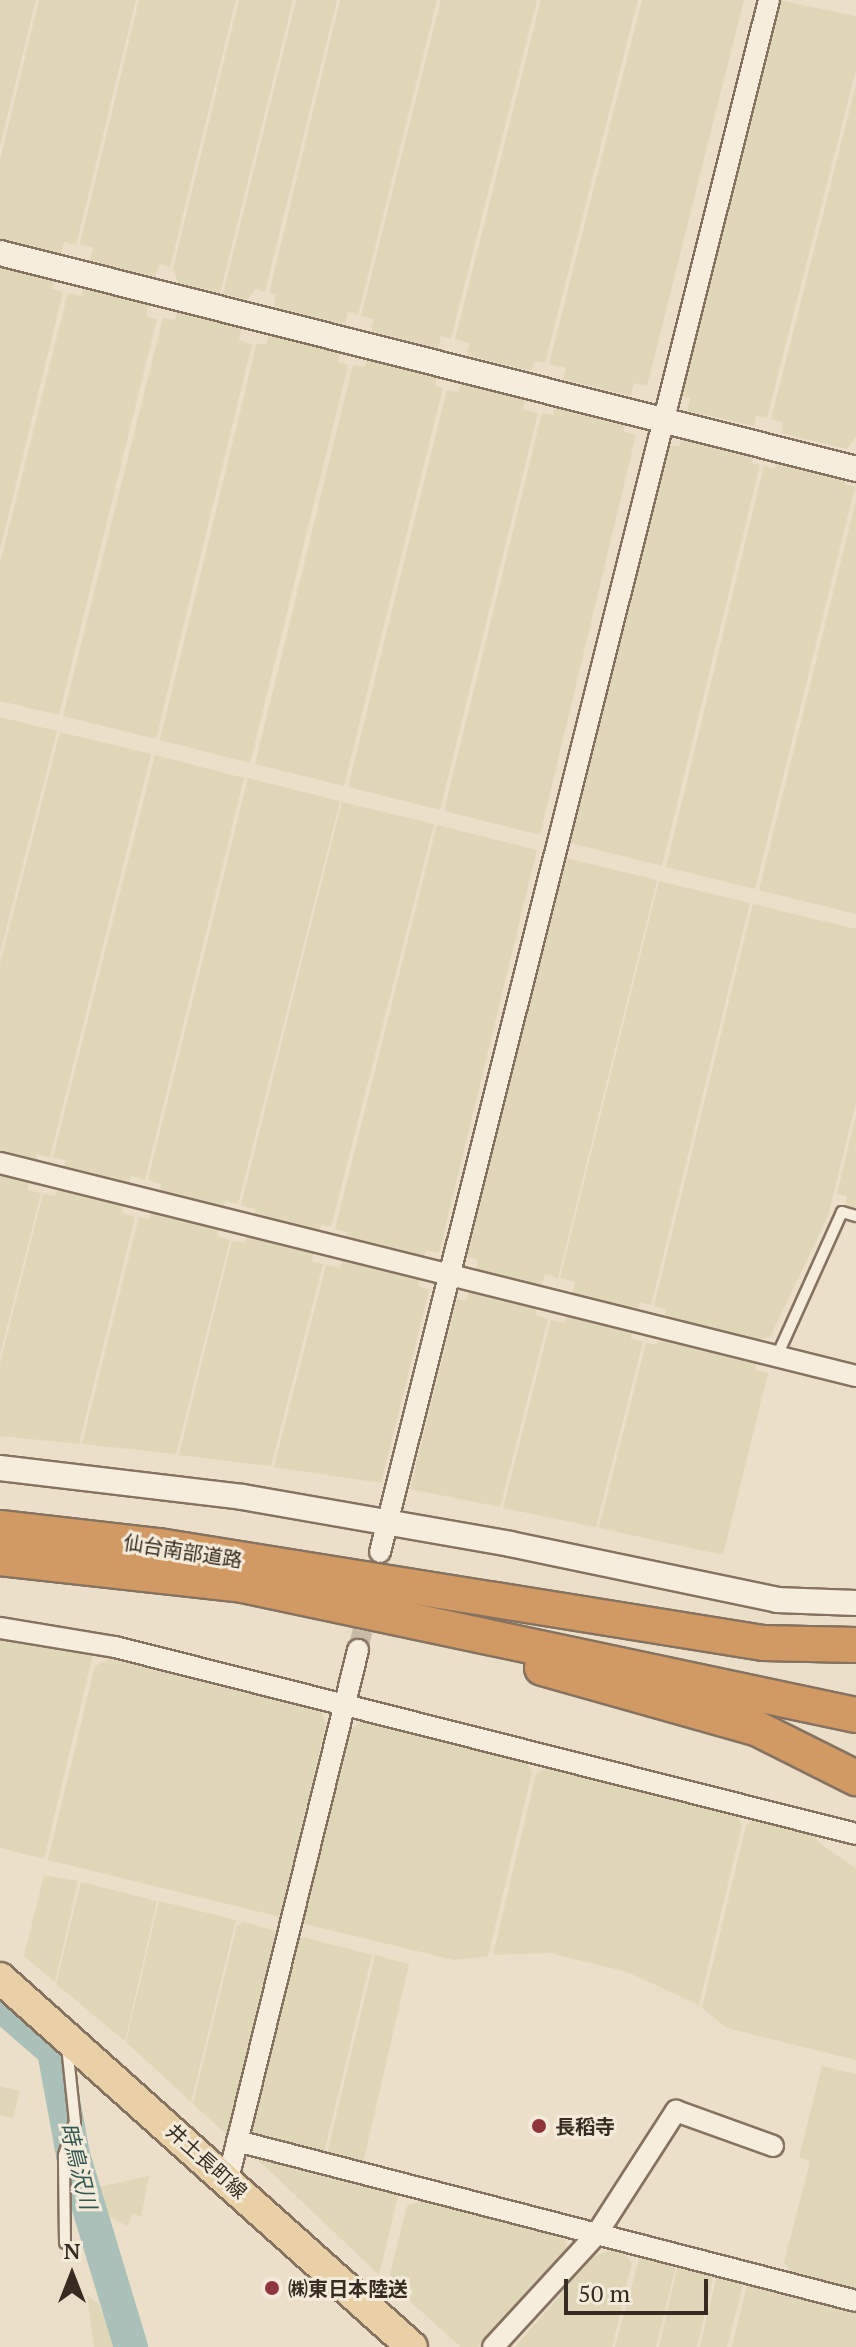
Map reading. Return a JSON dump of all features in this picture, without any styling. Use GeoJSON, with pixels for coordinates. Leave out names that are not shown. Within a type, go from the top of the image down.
{"type":"FeatureCollection","features":[{"type":"Feature","properties":{"kind":"highway","name":"仙台南部道路"},"geometry":{"type":"LineString","coordinates":[[0,1528],[159,1546],[365,1583]]}},
{"type":"Feature","properties":{"kind":"highway","name":"仙台南部道路"},"geometry":{"type":"LineString","coordinates":[[0,1558],[173,1580]]}},
{"type":"Feature","properties":{"kind":"highway"},"geometry":{"type":"LineString","coordinates":[[173,1580],[243,1585],[856,1715]]}},
{"type":"Feature","properties":{"kind":"highway"},"geometry":{"type":"LineString","coordinates":[[173,1580],[709,1712],[756,1728],[856,1778]]}},
{"type":"Feature","properties":{"kind":"highway"},"geometry":{"type":"LineString","coordinates":[[365,1583],[763,1643],[856,1645]]}},
{"type":"Feature","properties":{"kind":"highway"},"geometry":{"type":"LineString","coordinates":[[365,1583],[475,1613],[856,1697]]}},
{"type":"Feature","properties":{"kind":"main road","name":"井土長町線"},"geometry":{"type":"LineString","coordinates":[[0,1978],[412,2347]]}},
{"type":"Feature","properties":{"kind":"street"},"geometry":{"type":"LineString","coordinates":[[380,1552],[666,423],[769,0]]}},
{"type":"Feature","properties":{"kind":"street"},"geometry":{"type":"LineString","coordinates":[[0,253],[856,469]]}},
{"type":"Feature","properties":{"kind":"street"},"geometry":{"type":"LineString","coordinates":[[0,1163],[856,1376]]}},
{"type":"Feature","properties":{"kind":"street"},"geometry":{"type":"LineString","coordinates":[[0,1468],[227,1495],[388,1521],[777,1600],[856,1603]]}},
{"type":"Feature","properties":{"kind":"street"},"geometry":{"type":"LineString","coordinates":[[0,1628],[115,1647],[856,1834]]}},
{"type":"Feature","properties":{"kind":"street"},"geometry":{"type":"LineString","coordinates":[[228,2179],[358,1650]]}},
{"type":"Feature","properties":{"kind":"street"},"geometry":{"type":"LineString","coordinates":[[493,2347],[596,2235],[676,2111],[773,2146]]}},
{"type":"Feature","properties":{"kind":"street"},"geometry":{"type":"LineString","coordinates":[[237,2141],[856,2301]]}},
{"type":"Feature","properties":{"kind":"lane"},"geometry":{"type":"LineString","coordinates":[[777,1356],[842,1212],[856,1216]]}},
{"type":"Feature","properties":{"kind":"lane"},"geometry":{"type":"LineString","coordinates":[[65,2243],[64,2155],[75,2122],[66,2036]]}},
{"type":"Feature","properties":{"kind":"shaded area"},"geometry":{"type":"Polygon","coordinates":[[[0,0],[36,0],[0,146],[0,0]]]}},
{"type":"Feature","properties":{"kind":"shaded area"},"geometry":{"type":"Polygon","coordinates":[[[39,0],[136,0],[76,245],[64,242],[61,254],[0,238],[0,160],[39,0]]]}},
{"type":"Feature","properties":{"kind":"shaded area"},"geometry":{"type":"Polygon","coordinates":[[[139,0],[236,0],[170,267],[159,264],[155,277],[90,261],[93,247],[80,244],[139,0]]]}},
{"type":"Feature","properties":{"kind":"shaded area"},"geometry":{"type":"Polygon","coordinates":[[[239,0],[293,0],[220,293],[178,283],[173,268],[239,0]]]}},
{"type":"Feature","properties":{"kind":"shaded area"},"geometry":{"type":"Polygon","coordinates":[[[296,0],[337,0],[265,292],[255,289],[248,300],[223,294],[296,0]]]}},
{"type":"Feature","properties":{"kind":"shaded area"},"geometry":{"type":"Polygon","coordinates":[[[340,0],[437,0],[358,315],[348,312],[345,324],[274,307],[276,294],[269,293],[340,0]]]}},
{"type":"Feature","properties":{"kind":"shaded area"},"geometry":{"type":"Polygon","coordinates":[[[441,0],[537,0],[451,339],[441,336],[438,348],[371,331],[374,319],[361,316],[441,0]]]}},
{"type":"Feature","properties":{"kind":"shaded area"},"geometry":{"type":"Polygon","coordinates":[[[541,0],[638,0],[545,363],[534,361],[531,371],[467,355],[470,343],[455,339],[541,0]]]}},
{"type":"Feature","properties":{"kind":"shaded area"},"geometry":{"type":"Polygon","coordinates":[[[642,0],[744,0],[647,386],[634,383],[631,396],[563,379],[566,368],[549,364],[642,0]]]}},
{"type":"Feature","properties":{"kind":"shaded area"},"geometry":{"type":"Polygon","coordinates":[[[778,0],[856,16],[856,70],[767,418],[756,416],[754,426],[687,411],[690,398],[680,396],[778,0]]]}},
{"type":"Feature","properties":{"kind":"shaded area"},"geometry":{"type":"Polygon","coordinates":[[[856,85],[856,437],[847,449],[781,433],[783,422],[771,419],[856,85]]]}},
{"type":"Feature","properties":{"kind":"shaded area"},"geometry":{"type":"Polygon","coordinates":[[[0,266],[54,280],[52,289],[63,292],[0,549],[0,266]]]}},
{"type":"Feature","properties":{"kind":"shaded area"},"geometry":{"type":"Polygon","coordinates":[[[83,287],[149,304],[146,316],[157,319],[59,715],[0,701],[0,564],[68,293],[81,296],[83,287]]]}},
{"type":"Feature","properties":{"kind":"shaded area"},"geometry":{"type":"Polygon","coordinates":[[[177,311],[242,327],[239,340],[252,344],[156,739],[63,716],[163,318],[175,320],[177,311]]]}},
{"type":"Feature","properties":{"kind":"shaded area"},"geometry":{"type":"Polygon","coordinates":[[[269,335],[340,352],[338,362],[348,365],[250,763],[160,740],[257,343],[266,345],[269,335]]]}},
{"type":"Feature","properties":{"kind":"shaded area"},"geometry":{"type":"Polygon","coordinates":[[[367,358],[437,376],[435,386],[443,388],[344,786],[255,764],[353,365],[365,367],[367,358]]]}},
{"type":"Feature","properties":{"kind":"shaded area"},"geometry":{"type":"Polygon","coordinates":[[[461,382],[525,398],[523,410],[538,413],[440,810],[348,787],[447,390],[459,392],[461,382]]]}},
{"type":"Feature","properties":{"kind":"shaded area"},"geometry":{"type":"Polygon","coordinates":[[[556,406],[625,424],[624,432],[636,435],[540,835],[444,811],[542,413],[553,415],[556,406]]]}},
{"type":"Feature","properties":{"kind":"shaded area"},"geometry":{"type":"Polygon","coordinates":[[[682,436],[754,454],[752,463],[760,465],[662,866],[570,843],[669,445],[679,447],[682,436]]]}},
{"type":"Feature","properties":{"kind":"shaded area"},"geometry":{"type":"Polygon","coordinates":[[[777,459],[845,476],[845,484],[855,487],[755,889],[666,867],[764,466],[775,469],[777,459]]]}},
{"type":"Feature","properties":{"kind":"shaded area"},"geometry":{"type":"Polygon","coordinates":[[[856,501],[856,914],[759,890],[856,501]]]}},
{"type":"Feature","properties":{"kind":"shaded area"},"geometry":{"type":"Polygon","coordinates":[[[0,717],[57,731],[0,953],[0,717]]]}},
{"type":"Feature","properties":{"kind":"shaded area"},"geometry":{"type":"Polygon","coordinates":[[[60,732],[151,754],[50,1157],[37,1154],[35,1163],[0,1154],[0,964],[60,732]]]}},
{"type":"Feature","properties":{"kind":"shaded area"},"geometry":{"type":"Polygon","coordinates":[[[155,755],[244,778],[145,1180],[131,1176],[128,1186],[63,1170],[66,1160],[53,1157],[155,755]]]}},
{"type":"Feature","properties":{"kind":"shaded area"},"geometry":{"type":"Polygon","coordinates":[[[248,778],[340,801],[238,1204],[225,1201],[223,1210],[159,1194],[161,1184],[148,1180],[248,778]]]}},
{"type":"Feature","properties":{"kind":"shaded area"},"geometry":{"type":"Polygon","coordinates":[[[342,802],[434,824],[331,1227],[321,1225],[319,1234],[253,1217],[255,1209],[241,1205],[342,802]]]}},
{"type":"Feature","properties":{"kind":"shaded area"},"geometry":{"type":"Polygon","coordinates":[[[437,825],[537,850],[439,1253],[426,1250],[423,1260],[346,1241],[347,1232],[335,1229],[437,825]]]}},
{"type":"Feature","properties":{"kind":"shaded area"},"geometry":{"type":"Polygon","coordinates":[[[566,858],[657,880],[558,1278],[545,1274],[541,1288],[475,1272],[478,1260],[467,1257],[566,858]]]}},
{"type":"Feature","properties":{"kind":"shaded area"},"geometry":{"type":"Polygon","coordinates":[[[659,881],[750,903],[651,1305],[640,1302],[638,1312],[572,1296],[575,1282],[560,1278],[659,881]]]}},
{"type":"Feature","properties":{"kind":"shaded area"},"geometry":{"type":"Polygon","coordinates":[[[753,904],[856,929],[856,1103],[828,1216],[770,1337],[757,1340],[664,1318],[666,1309],[654,1306],[753,904]]]}},
{"type":"Feature","properties":{"kind":"shaded area"},"geometry":{"type":"Polygon","coordinates":[[[856,1115],[856,1208],[846,1205],[847,1196],[837,1194],[856,1115]]]}},
{"type":"Feature","properties":{"kind":"shaded area"},"geometry":{"type":"Polygon","coordinates":[[[0,1174],[29,1181],[27,1190],[41,1193],[0,1354],[0,1174]]]}},
{"type":"Feature","properties":{"kind":"shaded area"},"geometry":{"type":"Polygon","coordinates":[[[58,1188],[124,1204],[122,1213],[135,1217],[79,1444],[0,1436],[0,1364],[43,1194],[55,1196],[58,1188]]]}},
{"type":"Feature","properties":{"kind":"shaded area"},"geometry":{"type":"Polygon","coordinates":[[[152,1211],[219,1228],[217,1236],[230,1240],[176,1454],[82,1444],[139,1217],[149,1220],[152,1211]]]}},
{"type":"Feature","properties":{"kind":"shaded area"},"geometry":{"type":"Polygon","coordinates":[[[247,1235],[314,1251],[312,1261],[323,1264],[271,1466],[179,1455],[232,1241],[244,1243],[247,1235]]]}},
{"type":"Feature","properties":{"kind":"shaded area"},"geometry":{"type":"Polygon","coordinates":[[[343,1258],[419,1277],[418,1286],[429,1290],[381,1483],[274,1467],[326,1265],[340,1268],[343,1258]]]}},
{"type":"Feature","properties":{"kind":"shaded area"},"geometry":{"type":"Polygon","coordinates":[[[470,1289],[538,1306],[535,1315],[548,1319],[500,1507],[410,1489],[457,1299],[466,1301],[470,1289]]]}},
{"type":"Feature","properties":{"kind":"shaded area"},"geometry":{"type":"Polygon","coordinates":[[[567,1314],[633,1330],[631,1339],[643,1342],[596,1527],[503,1508],[551,1320],[564,1323],[567,1314]]]}},
{"type":"Feature","properties":{"kind":"shaded area"},"geometry":{"type":"Polygon","coordinates":[[[661,1336],[757,1360],[755,1370],[768,1373],[723,1555],[599,1528],[646,1343],[657,1345],[661,1336]]]}},
{"type":"Feature","properties":{"kind":"shaded area"},"geometry":{"type":"Polygon","coordinates":[[[0,1639],[93,1654],[44,1859],[0,1848],[0,1639]]]}},
{"type":"Feature","properties":{"kind":"shaded area"},"geometry":{"type":"Polygon","coordinates":[[[110,1659],[320,1709],[326,1724],[280,1917],[48,1860],[95,1666],[110,1659]]]}},
{"type":"Feature","properties":{"kind":"shaded area"},"geometry":{"type":"Polygon","coordinates":[[[363,1720],[524,1760],[532,1772],[488,1956],[454,1960],[301,1923],[350,1730],[363,1720]]]}},
{"type":"Feature","properties":{"kind":"shaded area"},"geometry":{"type":"Polygon","coordinates":[[[549,1766],[735,1812],[742,1825],[699,2005],[627,1972],[550,1953],[493,1955],[536,1774],[549,1766]]]}},
{"type":"Feature","properties":{"kind":"shaded area"},"geometry":{"type":"Polygon","coordinates":[[[756,1817],[813,1831],[818,1842],[856,1869],[856,2060],[727,2028],[702,2008],[746,1826],[756,1817]]]}},
{"type":"Feature","properties":{"kind":"shaded area"},"geometry":{"type":"Polygon","coordinates":[[[44,1875],[78,1881],[55,1982],[24,1956],[44,1875]]]}},
{"type":"Feature","properties":{"kind":"shaded area"},"geometry":{"type":"Polygon","coordinates":[[[81,1882],[157,1901],[125,2041],[56,1984],[81,1882]]]}},
{"type":"Feature","properties":{"kind":"shaded area"},"geometry":{"type":"Polygon","coordinates":[[[159,1901],[236,1920],[191,2102],[126,2042],[159,1901]]]}},
{"type":"Feature","properties":{"kind":"shaded area"},"geometry":{"type":"Polygon","coordinates":[[[243,1922],[276,1931],[227,2135],[193,2104],[237,1926],[243,1922]]]}},
{"type":"Feature","properties":{"kind":"shaded area"},"geometry":{"type":"Polygon","coordinates":[[[298,1938],[372,1955],[324,2153],[249,2134],[298,1938]]]}},
{"type":"Feature","properties":{"kind":"shaded area"},"geometry":{"type":"Polygon","coordinates":[[[375,1955],[409,1964],[363,2163],[327,2154],[375,1955]]]}},
{"type":"Feature","properties":{"kind":"shaded area"},"geometry":{"type":"Polygon","coordinates":[[[822,2066],[856,2074],[856,2291],[794,2275],[784,2263],[810,2161],[799,2157],[822,2066]]]}},
{"type":"Feature","properties":{"kind":"shaded area"},"geometry":{"type":"Polygon","coordinates":[[[0,2086],[20,2091],[13,2118],[0,2115],[0,2086]]]}},
{"type":"Feature","properties":{"kind":"shaded area"},"geometry":{"type":"Polygon","coordinates":[[[255,2157],[399,2192],[379,2275],[255,2157]]]}},
{"type":"Feature","properties":{"kind":"shaded area"},"geometry":{"type":"Polygon","coordinates":[[[149,2176],[141,2217],[133,2213],[127,2226],[109,2216],[98,2187],[149,2176]]]}},
{"type":"Feature","properties":{"kind":"shaded area"},"geometry":{"type":"Polygon","coordinates":[[[422,2201],[564,2238],[568,2248],[477,2347],[461,2347],[388,2282],[407,2206],[422,2201]]]}},
{"type":"Feature","properties":{"kind":"shaded area"},"geometry":{"type":"Polygon","coordinates":[[[610,2250],[623,2252],[632,2263],[612,2347],[515,2347],[593,2257],[610,2250]]]}},
{"type":"Feature","properties":{"kind":"shaded area"},"geometry":{"type":"Polygon","coordinates":[[[640,2256],[676,2265],[656,2347],[615,2347],[640,2256]]]}},
{"type":"Feature","properties":{"kind":"shaded area"},"geometry":{"type":"Polygon","coordinates":[[[678,2265],[714,2274],[697,2347],[659,2347],[678,2265]]]}},
{"type":"Feature","properties":{"kind":"shaded area"},"geometry":{"type":"Polygon","coordinates":[[[717,2275],[744,2281],[727,2347],[700,2347],[717,2275]]]}},
{"type":"Feature","properties":{"kind":"shaded area"},"geometry":{"type":"Polygon","coordinates":[[[748,2282],[856,2309],[856,2347],[732,2347],[748,2282]]]}},
{"type":"Feature","properties":{"kind":"shaded area"},"geometry":{"type":"Polygon","coordinates":[[[87,2295],[99,2304],[118,2347],[94,2347],[87,2295]]]}},
{"type":"Feature","properties":{"kind":"waterway","name":"時鳥沢川"},"geometry":{"type":"LineString","coordinates":[[0,2004],[54,2051],[73,2155],[131,2347]]}},
{"type":"Feature","properties":{"kind":"tunnel"},"geometry":{"type":"LineString","coordinates":[[358,1650],[369,1603]]}},
{"type":"Feature","properties":{"kind":"place","name":"長稻寺"},"geometry":{"type":"Point","coordinates":[539,2126]}},
{"type":"Feature","properties":{"kind":"place","name":"㈱東日本陸送"},"geometry":{"type":"Point","coordinates":[272,2288]}}]}
